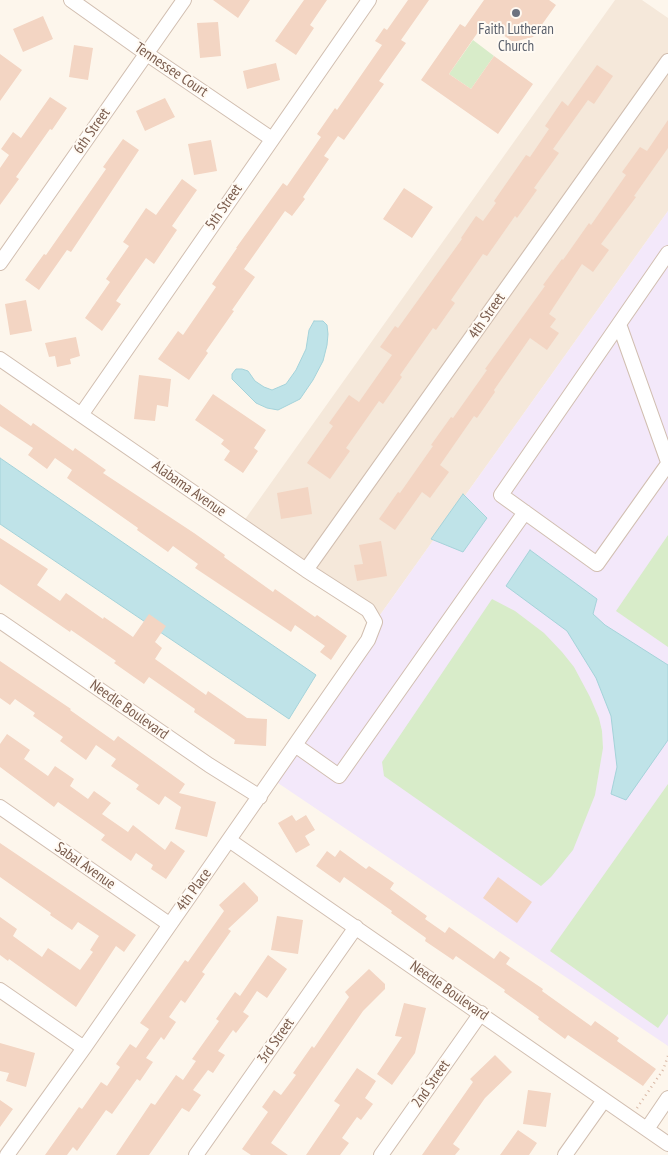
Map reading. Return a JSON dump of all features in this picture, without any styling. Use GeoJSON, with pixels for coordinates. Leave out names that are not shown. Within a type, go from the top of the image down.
{"type":"FeatureCollection","features":[{"type":"Feature","properties":{"kind":"street","name":"Tennessee Court"},"geometry":{"type":"LineString","coordinates":[[71,0],[272,139]]}},
{"type":"Feature","properties":{"kind":"street","name":"6th Street"},"geometry":{"type":"LineString","coordinates":[[0,263],[184,0]]}},
{"type":"Feature","properties":{"kind":"street","name":"5th Street"},"geometry":{"type":"LineString","coordinates":[[81,415],[369,0]]}},
{"type":"Feature","properties":{"kind":"street","name":"4th Street"},"geometry":{"type":"LineString","coordinates":[[306,570],[668,61]]}},
{"type":"Feature","properties":{"kind":"street"},"geometry":{"type":"LineString","coordinates":[[619,324],[668,463],[597,564],[501,495],[619,324],[668,253]]}},
{"type":"Feature","properties":{"kind":"street","name":"Alabama Avenue"},"geometry":{"type":"LineString","coordinates":[[0,359],[306,570],[368,610],[375,622]]}},
{"type":"Feature","properties":{"kind":"street"},"geometry":{"type":"LineString","coordinates":[[295,745],[339,776],[524,512]]}},
{"type":"Feature","properties":{"kind":"street","name":"Needle Boulevard"},"geometry":{"type":"LineString","coordinates":[[0,621],[209,765],[260,797]]}},
{"type":"Feature","properties":{"kind":"street","name":"4th Place"},"geometry":{"type":"LineString","coordinates":[[7,1155],[260,797],[368,640],[375,622]]}},
{"type":"Feature","properties":{"kind":"street","name":"Sabal Avenue"},"geometry":{"type":"LineString","coordinates":[[0,807],[169,924]]}},
{"type":"Feature","properties":{"kind":"street","name":"Needle Boulevard"},"geometry":{"type":"LineString","coordinates":[[229,840],[356,926],[668,1144]]}},
{"type":"Feature","properties":{"kind":"street","name":"3rd Street"},"geometry":{"type":"LineString","coordinates":[[196,1155],[356,926]]}},
{"type":"Feature","properties":{"kind":"street"},"geometry":{"type":"LineString","coordinates":[[0,990],[84,1048]]}},
{"type":"Feature","properties":{"kind":"street","name":"2nd Street"},"geometry":{"type":"LineString","coordinates":[[381,1155],[481,1013]]}},
{"type":"Feature","properties":{"kind":"street"},"geometry":{"type":"LineString","coordinates":[[647,1129],[668,1098]]}},
{"type":"Feature","properties":{"kind":"street"},"geometry":{"type":"LineString","coordinates":[[565,1155],[604,1100]]}},
{"type":"Feature","properties":{"kind":"path"},"geometry":{"type":"LineString","coordinates":[[630,1118],[663,1070],[668,1056]]}},
{"type":"Feature","properties":{"kind":"shaded area"},"geometry":{"type":"Polygon","coordinates":[[[615,0],[642,0],[668,18],[668,211],[375,622],[241,525],[615,0]]]}},
{"type":"Feature","properties":{"kind":"shaded area"},"geometry":{"type":"Polygon","coordinates":[[[668,211],[668,1046],[272,779],[375,622],[668,211]]]}},
{"type":"Feature","properties":{"kind":"green space"},"geometry":{"type":"Polygon","coordinates":[[[473,40],[494,56],[471,89],[449,74],[473,40]]]}},
{"type":"Feature","properties":{"kind":"green space"},"geometry":{"type":"Polygon","coordinates":[[[668,535],[668,647],[616,611],[668,535]]]}},
{"type":"Feature","properties":{"kind":"green space"},"geometry":{"type":"Polygon","coordinates":[[[492,599],[515,611],[544,633],[562,652],[574,667],[590,697],[602,731],[603,748],[595,795],[573,850],[541,886],[384,776],[382,762],[492,599]]]}},
{"type":"Feature","properties":{"kind":"green space"},"geometry":{"type":"Polygon","coordinates":[[[668,784],[668,1014],[658,1028],[550,951],[668,784]]]}},
{"type":"Feature","properties":{"kind":"water"},"geometry":{"type":"Polygon","coordinates":[[[314,321],[323,321],[327,325],[327,345],[323,361],[300,399],[278,410],[267,408],[256,403],[232,379],[232,374],[236,369],[242,369],[248,371],[255,381],[272,390],[286,384],[296,370],[306,349],[309,330],[314,321]]]}},
{"type":"Feature","properties":{"kind":"water"},"geometry":{"type":"Polygon","coordinates":[[[0,458],[316,675],[289,719],[0,524],[0,458]]]}},
{"type":"Feature","properties":{"kind":"water"},"geometry":{"type":"Polygon","coordinates":[[[463,494],[487,518],[463,552],[431,539],[463,494]]]}},
{"type":"Feature","properties":{"kind":"water"},"geometry":{"type":"Polygon","coordinates":[[[530,550],[597,599],[593,614],[605,625],[668,665],[668,740],[626,800],[611,794],[617,767],[611,716],[596,678],[567,631],[506,586],[530,550]]]}},
{"type":"Feature","properties":{"kind":"building"},"geometry":{"type":"Polygon","coordinates":[[[213,0],[250,0],[238,18],[213,0]]]}},
{"type":"Feature","properties":{"kind":"building"},"geometry":{"type":"Polygon","coordinates":[[[304,0],[327,0],[310,25],[314,28],[296,55],[275,41],[304,0]]]}},
{"type":"Feature","properties":{"kind":"building"},"geometry":{"type":"Polygon","coordinates":[[[408,0],[429,0],[401,40],[406,43],[379,81],[384,84],[344,140],[338,136],[324,156],[329,159],[303,197],[305,199],[292,216],[285,211],[244,269],[255,277],[232,310],[234,311],[206,351],[208,353],[189,380],[158,359],[178,331],[183,335],[216,287],[212,284],[236,248],[283,183],[287,186],[321,137],[317,134],[335,108],[337,110],[382,45],[375,41],[384,28],[387,30],[408,0]]]}},
{"type":"Feature","properties":{"kind":"building"},"geometry":{"type":"Polygon","coordinates":[[[484,0],[549,0],[556,5],[533,37],[513,42],[485,22],[449,74],[471,89],[494,56],[533,84],[498,134],[421,80],[460,24],[465,27],[484,0]]]}},
{"type":"Feature","properties":{"kind":"building"},"geometry":{"type":"Polygon","coordinates":[[[43,16],[53,39],[23,52],[13,29],[43,16]]]}},
{"type":"Feature","properties":{"kind":"building"},"geometry":{"type":"Polygon","coordinates":[[[218,22],[221,56],[200,58],[197,23],[218,22]]]}},
{"type":"Feature","properties":{"kind":"building"},"geometry":{"type":"Polygon","coordinates":[[[74,45],[93,48],[88,80],[69,77],[74,45]]]}},
{"type":"Feature","properties":{"kind":"building"},"geometry":{"type":"Polygon","coordinates":[[[0,54],[22,70],[0,101],[0,54]]]}},
{"type":"Feature","properties":{"kind":"building"},"geometry":{"type":"Polygon","coordinates":[[[276,63],[280,80],[247,89],[243,71],[276,63]]]}},
{"type":"Feature","properties":{"kind":"building"},"geometry":{"type":"Polygon","coordinates":[[[597,65],[613,76],[594,104],[588,100],[553,149],[559,153],[534,188],[537,190],[517,218],[515,216],[487,256],[483,254],[451,300],[455,303],[436,330],[433,328],[400,375],[402,377],[383,404],[379,401],[346,448],[350,451],[330,479],[307,463],[333,426],[329,423],[349,395],[359,402],[392,355],[380,347],[395,326],[398,328],[462,239],[476,216],[483,221],[496,203],[494,201],[526,155],[530,157],[549,129],[545,126],[562,101],[568,106],[597,65]]]}},
{"type":"Feature","properties":{"kind":"building"},"geometry":{"type":"Polygon","coordinates":[[[50,97],[67,108],[16,177],[19,179],[0,205],[0,168],[9,155],[1,149],[13,132],[21,138],[50,97]]]}},
{"type":"Feature","properties":{"kind":"building"},"geometry":{"type":"Polygon","coordinates":[[[165,98],[175,117],[145,131],[136,111],[165,98]]]}},
{"type":"Feature","properties":{"kind":"building"},"geometry":{"type":"Polygon","coordinates":[[[668,120],[668,148],[634,196],[636,197],[601,244],[609,250],[593,272],[582,264],[549,314],[556,319],[550,327],[559,333],[547,350],[530,338],[477,418],[474,416],[440,465],[449,472],[430,498],[422,492],[395,530],[379,519],[398,492],[400,493],[433,446],[431,445],[487,370],[485,369],[545,286],[543,285],[589,223],[591,225],[626,175],[622,172],[640,147],[647,151],[668,120]]]}},
{"type":"Feature","properties":{"kind":"building"},"geometry":{"type":"Polygon","coordinates":[[[123,139],[139,150],[71,252],[67,250],[39,290],[25,280],[44,254],[46,255],[106,169],[103,167],[123,139]]]}},
{"type":"Feature","properties":{"kind":"building"},"geometry":{"type":"Polygon","coordinates":[[[211,140],[217,171],[194,175],[188,144],[211,140]]]}},
{"type":"Feature","properties":{"kind":"building"},"geometry":{"type":"Polygon","coordinates":[[[182,179],[197,190],[172,226],[177,230],[154,264],[146,258],[116,301],[121,304],[102,331],[85,318],[110,282],[106,279],[129,246],[123,242],[146,208],[156,215],[182,179]]]}},
{"type":"Feature","properties":{"kind":"building"},"geometry":{"type":"Polygon","coordinates":[[[404,188],[433,207],[412,238],[383,219],[404,188]]]}},
{"type":"Feature","properties":{"kind":"building"},"geometry":{"type":"Polygon","coordinates":[[[26,300],[32,331],[10,335],[5,304],[26,300]]]}},
{"type":"Feature","properties":{"kind":"building"},"geometry":{"type":"Polygon","coordinates":[[[76,337],[80,356],[70,359],[71,364],[57,367],[55,356],[49,357],[45,343],[76,337]]]}},
{"type":"Feature","properties":{"kind":"building"},"geometry":{"type":"Polygon","coordinates":[[[139,375],[171,379],[168,407],[157,405],[155,421],[134,419],[139,375]]]}},
{"type":"Feature","properties":{"kind":"building"},"geometry":{"type":"Polygon","coordinates":[[[213,394],[266,430],[254,448],[258,451],[243,473],[224,460],[230,451],[221,444],[224,440],[195,420],[213,394]]]}},
{"type":"Feature","properties":{"kind":"building"},"geometry":{"type":"Polygon","coordinates":[[[0,404],[31,426],[33,423],[73,451],[75,448],[106,470],[103,473],[194,533],[273,592],[275,589],[315,617],[317,615],[347,636],[331,660],[320,652],[325,646],[295,625],[291,632],[195,568],[198,564],[173,546],[168,552],[137,530],[138,528],[67,478],[72,470],[55,458],[47,469],[28,455],[33,448],[0,426],[0,404]]]}},
{"type":"Feature","properties":{"kind":"building"},"geometry":{"type":"Polygon","coordinates":[[[308,487],[312,514],[281,519],[277,493],[308,487]]]}},
{"type":"Feature","properties":{"kind":"building"},"geometry":{"type":"Polygon","coordinates":[[[0,538],[48,569],[37,585],[60,601],[66,593],[133,637],[149,614],[166,626],[155,642],[162,648],[155,659],[206,695],[208,691],[247,718],[267,719],[266,746],[234,744],[235,740],[194,712],[195,709],[149,677],[144,684],[114,663],[116,661],[0,584],[0,538]]]}},
{"type":"Feature","properties":{"kind":"building"},"geometry":{"type":"Polygon","coordinates":[[[381,541],[387,576],[357,581],[354,565],[363,564],[359,545],[381,541]]]}},
{"type":"Feature","properties":{"kind":"building"},"geometry":{"type":"Polygon","coordinates":[[[0,661],[114,741],[118,736],[185,784],[179,793],[216,802],[207,837],[175,829],[181,807],[165,796],[159,805],[136,789],[139,785],[111,766],[116,759],[96,745],[86,760],[60,741],[63,737],[33,716],[35,713],[15,699],[10,705],[0,698],[0,661]]]}},
{"type":"Feature","properties":{"kind":"building"},"geometry":{"type":"Polygon","coordinates":[[[7,734],[30,750],[24,759],[48,776],[55,766],[74,779],[70,786],[88,799],[94,791],[111,803],[102,814],[128,832],[133,825],[165,850],[171,841],[185,851],[166,879],[151,869],[153,865],[136,853],[131,861],[101,840],[105,835],[58,802],[54,807],[0,767],[0,744],[7,734]]]}},
{"type":"Feature","properties":{"kind":"building"},"geometry":{"type":"Polygon","coordinates":[[[292,815],[296,821],[306,815],[315,830],[305,836],[310,845],[296,853],[278,823],[292,815]]]}},
{"type":"Feature","properties":{"kind":"building"},"geometry":{"type":"Polygon","coordinates":[[[0,843],[136,935],[124,952],[116,946],[76,1007],[9,959],[8,961],[0,955],[0,917],[17,929],[13,936],[42,957],[48,948],[80,970],[93,952],[90,950],[99,936],[78,922],[72,930],[0,877],[0,843]]]}},
{"type":"Feature","properties":{"kind":"building"},"geometry":{"type":"Polygon","coordinates":[[[340,850],[366,869],[369,866],[394,883],[390,889],[427,916],[425,919],[445,933],[449,927],[494,959],[500,951],[510,958],[506,964],[543,989],[542,991],[591,1026],[595,1021],[619,1038],[617,1041],[656,1069],[643,1086],[568,1035],[565,1039],[538,1019],[539,1017],[504,992],[505,990],[456,956],[453,960],[425,941],[426,938],[391,913],[392,911],[344,877],[340,883],[316,866],[327,851],[335,857],[340,850]]]}},
{"type":"Feature","properties":{"kind":"building"},"geometry":{"type":"Polygon","coordinates":[[[498,877],[532,902],[517,923],[483,898],[498,877]]]}},
{"type":"Feature","properties":{"kind":"building"},"geometry":{"type":"Polygon","coordinates":[[[244,882],[258,897],[258,901],[228,929],[231,931],[202,972],[205,974],[185,1003],[181,1000],[169,1017],[176,1022],[164,1040],[161,1037],[146,1058],[153,1062],[140,1081],[137,1079],[112,1114],[106,1110],[77,1151],[73,1147],[67,1155],[45,1155],[79,1107],[82,1109],[101,1082],[107,1086],[120,1067],[116,1064],[130,1044],[136,1048],[149,1029],[140,1023],[185,960],[188,962],[224,911],[219,905],[244,882]]]}},
{"type":"Feature","properties":{"kind":"building"},"geometry":{"type":"Polygon","coordinates":[[[277,916],[303,920],[298,954],[271,950],[277,916]]]}},
{"type":"Feature","properties":{"kind":"building"},"geometry":{"type":"Polygon","coordinates":[[[268,955],[287,969],[267,998],[257,991],[243,1012],[249,1016],[236,1033],[233,1030],[218,1051],[225,1055],[213,1073],[208,1070],[193,1090],[201,1095],[189,1112],[182,1108],[149,1155],[116,1155],[151,1103],[155,1105],[176,1075],[183,1080],[196,1061],[192,1059],[219,1021],[216,1019],[235,992],[240,996],[268,955]]]}},
{"type":"Feature","properties":{"kind":"building"},"geometry":{"type":"Polygon","coordinates":[[[369,969],[385,984],[385,989],[363,1011],[271,1143],[288,1155],[251,1155],[242,1149],[268,1112],[262,1107],[274,1090],[281,1095],[296,1075],[293,1073],[312,1046],[314,1048],[349,997],[345,992],[369,969]]]}},
{"type":"Feature","properties":{"kind":"building"},"geometry":{"type":"Polygon","coordinates":[[[404,1003],[426,1008],[415,1053],[392,1085],[377,1074],[402,1037],[395,1036],[404,1003]]]}},
{"type":"Feature","properties":{"kind":"building"},"geometry":{"type":"Polygon","coordinates":[[[0,1043],[35,1053],[26,1087],[6,1081],[9,1073],[0,1071],[0,1043]]]}},
{"type":"Feature","properties":{"kind":"building"},"geometry":{"type":"Polygon","coordinates":[[[495,1055],[512,1072],[485,1098],[453,1144],[460,1149],[455,1155],[422,1155],[473,1082],[470,1079],[495,1055]]]}},
{"type":"Feature","properties":{"kind":"building"},"geometry":{"type":"Polygon","coordinates":[[[357,1068],[376,1081],[365,1098],[373,1104],[361,1120],[357,1117],[342,1138],[349,1143],[340,1155],[306,1155],[340,1105],[334,1101],[357,1068]]]}},
{"type":"Feature","properties":{"kind":"building"},"geometry":{"type":"Polygon","coordinates":[[[528,1090],[551,1093],[546,1127],[523,1124],[528,1090]]]}},
{"type":"Feature","properties":{"kind":"building"},"geometry":{"type":"Polygon","coordinates":[[[0,1100],[13,1109],[0,1127],[0,1100]]]}},
{"type":"Feature","properties":{"kind":"building"},"geometry":{"type":"Polygon","coordinates":[[[518,1130],[537,1143],[529,1155],[500,1155],[518,1130]]]}},
{"type":"Feature","properties":{"kind":"place","name":"Faith Lutheran Church"},"geometry":{"type":"Point","coordinates":[516,13]}}]}
